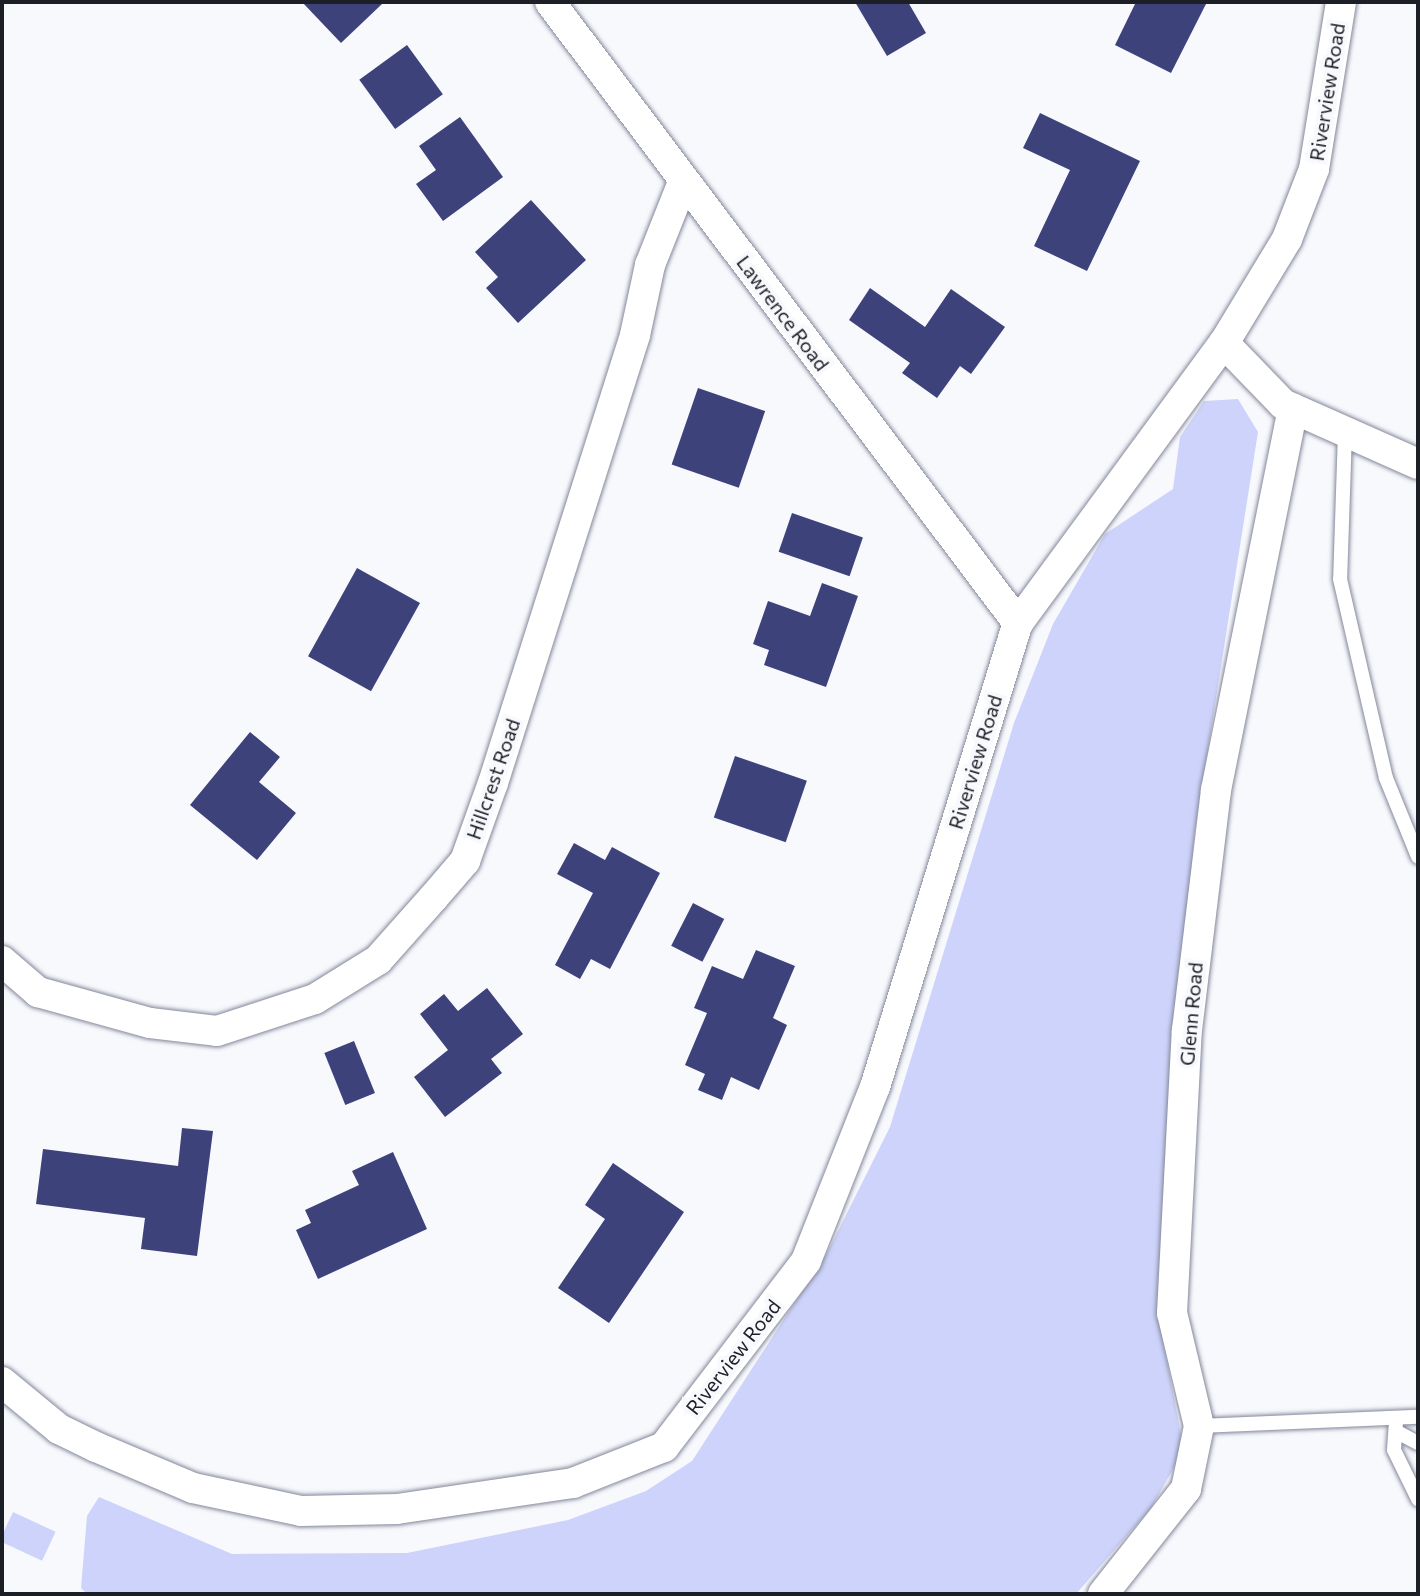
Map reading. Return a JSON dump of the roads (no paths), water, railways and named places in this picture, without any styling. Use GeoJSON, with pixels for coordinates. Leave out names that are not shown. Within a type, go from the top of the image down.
{"type":"FeatureCollection","features":[{"type":"Feature","properties":{"kind":"street","name":"Lawrence Road"},"geometry":{"type":"LineString","coordinates":[[550,2],[1018,623]]}},
{"type":"Feature","properties":{"kind":"street","name":"Riverview Road"},"geometry":{"type":"LineString","coordinates":[[2,1382],[59,1429],[193,1488],[248,1502],[349,1513],[573,1483],[664,1447],[806,1261],[875,1087],[1018,623],[1224,343],[1287,239],[1314,169],[1341,2]]}},
{"type":"Feature","properties":{"kind":"street","name":"Hillcrest Road"},"geometry":{"type":"LineString","coordinates":[[2,961],[38,992],[150,1023],[217,1031],[315,999],[366,968],[434,897],[465,861],[493,783],[635,335],[650,265],[683,182]]}},
{"type":"Feature","properties":{"kind":"street"},"geometry":{"type":"LineString","coordinates":[[1224,343],[1293,409],[1418,464]]}},
{"type":"Feature","properties":{"kind":"street","name":"Glenn Road"},"geometry":{"type":"LineString","coordinates":[[1199,1426],[1185,1386],[1172,1313],[1187,1030],[1216,790],[1293,409]]}},
{"type":"Feature","properties":{"kind":"street"},"geometry":{"type":"LineString","coordinates":[[1103,1594],[1186,1489],[1199,1426]]}},
{"type":"Feature","properties":{"kind":"lane"},"geometry":{"type":"LineString","coordinates":[[1345,432],[1340,579],[1386,778],[1418,857]]}},
{"type":"Feature","properties":{"kind":"lane"},"geometry":{"type":"LineString","coordinates":[[1199,1426],[1398,1427],[1418,1417]]}},
{"type":"Feature","properties":{"kind":"lane"},"geometry":{"type":"LineString","coordinates":[[1398,1427],[1418,1443]]}},
{"type":"Feature","properties":{"kind":"lane"},"geometry":{"type":"LineString","coordinates":[[1398,1427],[1394,1450],[1418,1499]]}}]}
